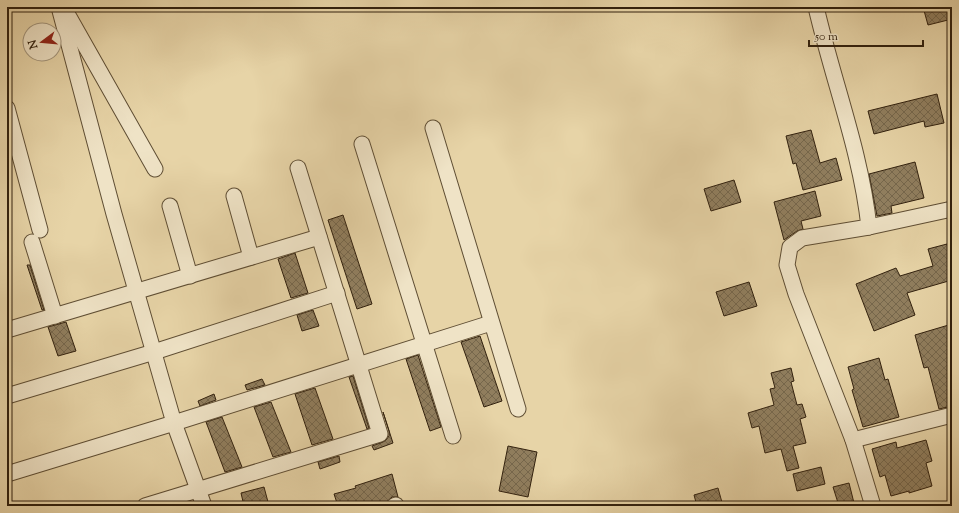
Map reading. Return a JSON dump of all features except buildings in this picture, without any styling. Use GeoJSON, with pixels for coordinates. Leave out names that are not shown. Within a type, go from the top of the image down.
{"type":"FeatureCollection","features":[{"type":"Feature","properties":{"kind":"street"},"geometry":{"type":"LineString","coordinates":[[59,7],[174,423],[204,506]]}},
{"type":"Feature","properties":{"kind":"street"},"geometry":{"type":"LineString","coordinates":[[64,7],[155,169]]}},
{"type":"Feature","properties":{"kind":"street"},"geometry":{"type":"LineString","coordinates":[[816,7],[858,160],[869,227]]}},
{"type":"Feature","properties":{"kind":"street"},"geometry":{"type":"LineString","coordinates":[[7,108],[54,316]]}},
{"type":"Feature","properties":{"kind":"street"},"geometry":{"type":"LineString","coordinates":[[433,128],[518,409]]}},
{"type":"Feature","properties":{"kind":"street"},"geometry":{"type":"LineString","coordinates":[[362,144],[453,436]]}},
{"type":"Feature","properties":{"kind":"street"},"geometry":{"type":"LineString","coordinates":[[145,506],[380,434],[298,168]]}},
{"type":"Feature","properties":{"kind":"street"},"geometry":{"type":"LineString","coordinates":[[234,196],[251,257]]}},
{"type":"Feature","properties":{"kind":"street"},"geometry":{"type":"LineString","coordinates":[[170,206],[190,276]]}},
{"type":"Feature","properties":{"kind":"street"},"geometry":{"type":"LineString","coordinates":[[872,506],[853,440],[796,294],[787,265],[790,247],[802,238],[869,227],[952,209]]}},
{"type":"Feature","properties":{"kind":"street"},"geometry":{"type":"LineString","coordinates":[[7,330],[319,237]]}},
{"type":"Feature","properties":{"kind":"street"},"geometry":{"type":"LineString","coordinates":[[7,396],[154,352],[336,293]]}},
{"type":"Feature","properties":{"kind":"street"},"geometry":{"type":"LineString","coordinates":[[7,474],[491,323]]}},
{"type":"Feature","properties":{"kind":"street"},"geometry":{"type":"LineString","coordinates":[[853,440],[952,415]]}}]}
